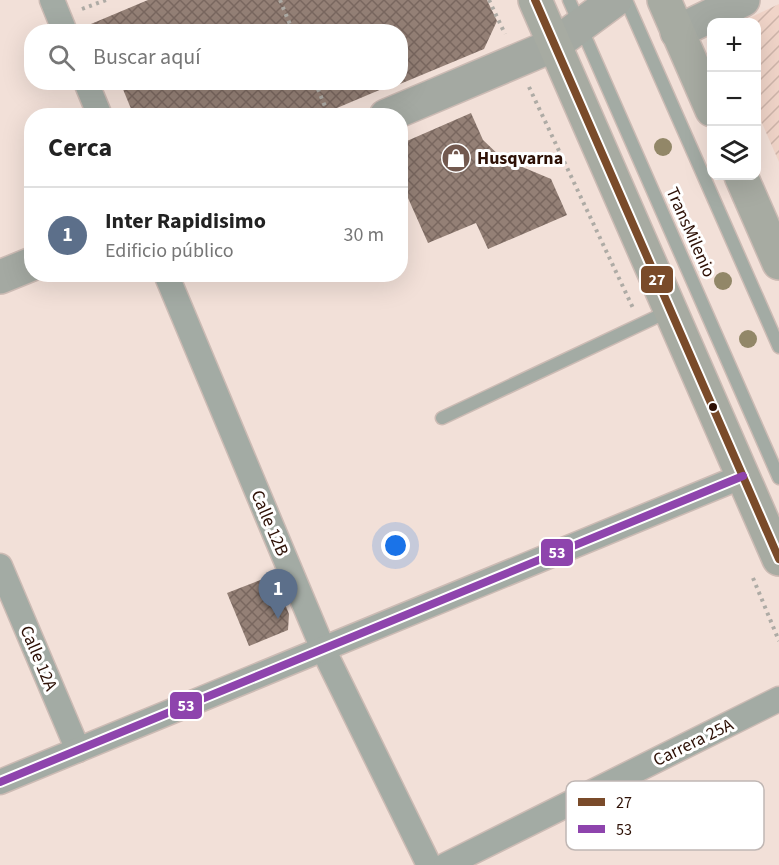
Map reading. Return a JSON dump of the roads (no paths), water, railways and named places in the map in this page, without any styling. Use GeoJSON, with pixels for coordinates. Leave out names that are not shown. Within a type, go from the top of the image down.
{"type":"FeatureCollection","features":[{"type":"Feature","properties":{"kind":"main road"},"geometry":{"type":"LineString","coordinates":[[535,0],[671,310],[730,482],[779,558]]}},
{"type":"Feature","properties":{"kind":"main road"},"geometry":{"type":"LineString","coordinates":[[405,108],[554,45],[575,13],[615,0]]}},
{"type":"Feature","properties":{"kind":"main road"},"geometry":{"type":"LineString","coordinates":[[664,0],[707,101]]}},
{"type":"Feature","properties":{"kind":"main road"},"geometry":{"type":"LineString","coordinates":[[677,32],[743,0]]}},
{"type":"Feature","properties":{"kind":"main road"},"geometry":{"type":"LineString","coordinates":[[743,180],[779,263]]}},
{"type":"Feature","properties":{"kind":"main road"},"geometry":{"type":"LineString","coordinates":[[0,277],[24,267]]}},
{"type":"Feature","properties":{"kind":"street"},"geometry":{"type":"LineString","coordinates":[[52,0],[62,24]]}},
{"type":"Feature","properties":{"kind":"street"},"geometry":{"type":"LineString","coordinates":[[89,90],[97,108]]}},
{"type":"Feature","properties":{"kind":"street","name":"Calle 12B"},"geometry":{"type":"LineString","coordinates":[[169,282],[323,649],[429,865]]}},
{"type":"Feature","properties":{"kind":"street"},"geometry":{"type":"LineString","coordinates":[[0,782],[730,482]]}},
{"type":"Feature","properties":{"kind":"street","name":"Calle 12A"},"geometry":{"type":"LineString","coordinates":[[0,566],[78,750]]}},
{"type":"Feature","properties":{"kind":"street","name":"Carrera 25A"},"geometry":{"type":"LineString","coordinates":[[615,781],[779,699]]}},
{"type":"Feature","properties":{"kind":"street","name":"Carrera 25A"},"geometry":{"type":"LineString","coordinates":[[446,865],[566,805]]}},
{"type":"Feature","properties":{"kind":"lane","name":"TransMilenio"},"geometry":{"type":"LineString","coordinates":[[626,0],[779,347]]}},
{"type":"Feature","properties":{"kind":"lane","name":"TransMilenio"},"geometry":{"type":"LineString","coordinates":[[575,13],[779,478]]}},
{"type":"Feature","properties":{"kind":"lane"},"geometry":{"type":"LineString","coordinates":[[442,418],[671,310]]}},
{"type":"Feature","properties":{"kind":"place","name":"Husqvarna"},"geometry":{"type":"Point","coordinates":[456,158]}},
{"type":"Feature","properties":{"kind":"place","name":"Inter Rapidisimo"},"geometry":{"type":"Point","coordinates":[278,619]}}]}
